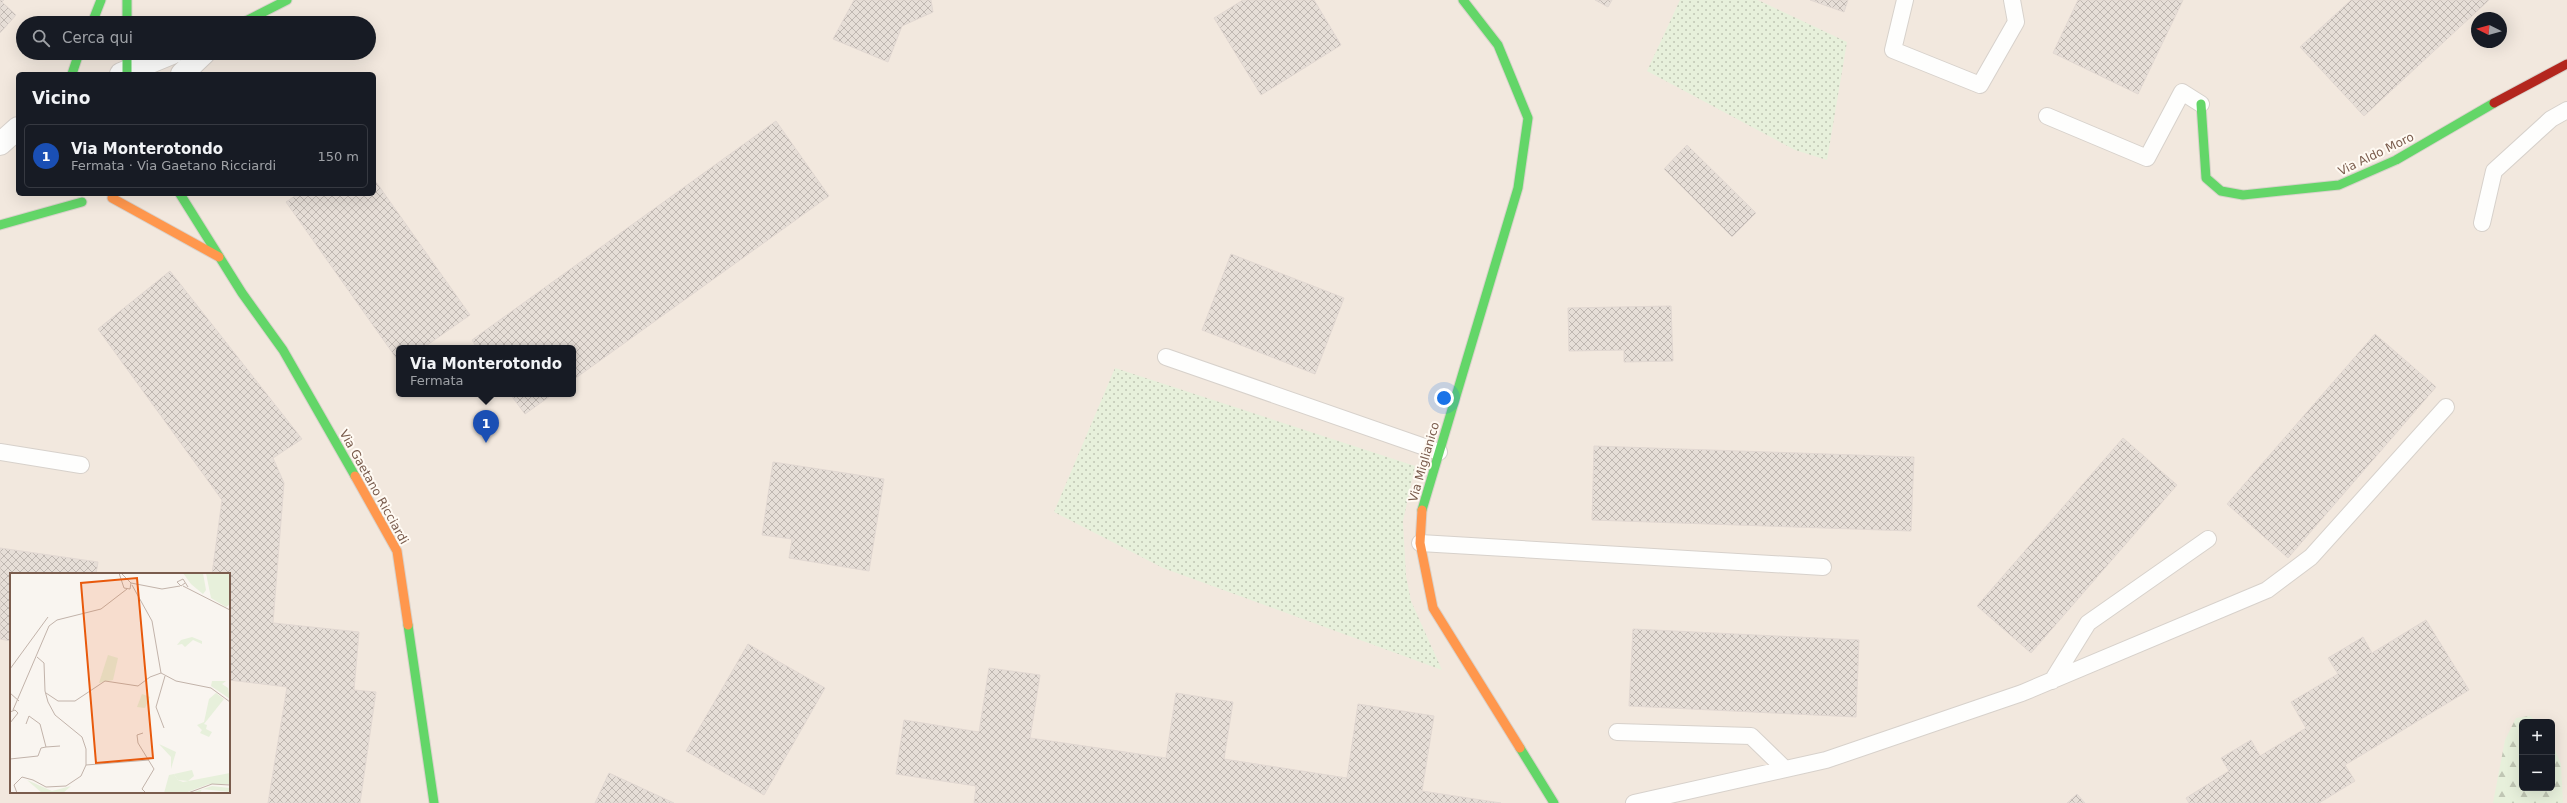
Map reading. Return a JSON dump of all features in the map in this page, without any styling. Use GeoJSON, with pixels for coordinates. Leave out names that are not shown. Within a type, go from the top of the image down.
{"type":"FeatureCollection","features":[{"type":"Feature","properties":{"kind":"street"},"geometry":{"type":"LineString","coordinates":[[95,16],[101,0]]}},
{"type":"Feature","properties":{"kind":"street"},"geometry":{"type":"LineString","coordinates":[[127,0],[127,16]]}},
{"type":"Feature","properties":{"kind":"street"},"geometry":{"type":"LineString","coordinates":[[256,16],[287,0]]}},
{"type":"Feature","properties":{"kind":"street","name":"Via Miglianico"},"geometry":{"type":"LineString","coordinates":[[1463,0],[1498,45],[1528,118],[1518,188],[1479,323],[1423,502],[1420,543],[1433,608],[1554,803]]}},
{"type":"Feature","properties":{"kind":"street"},"geometry":{"type":"LineString","coordinates":[[73,72],[77,60]]}},
{"type":"Feature","properties":{"kind":"street"},"geometry":{"type":"LineString","coordinates":[[126,68],[151,60]]}},
{"type":"Feature","properties":{"kind":"street"},"geometry":{"type":"LineString","coordinates":[[184,72],[197,60]]}},
{"type":"Feature","properties":{"kind":"street","name":"Via Aldo Moro"},"geometry":{"type":"LineString","coordinates":[[2200,104],[2206,178],[2221,191],[2243,195],[2339,186],[2396,160],[2497,101],[2567,64]]}},
{"type":"Feature","properties":{"kind":"street"},"geometry":{"type":"LineString","coordinates":[[0,144],[16,130]]}},
{"type":"Feature","properties":{"kind":"street"},"geometry":{"type":"LineString","coordinates":[[0,225],[85,202],[64,196]]}},
{"type":"Feature","properties":{"kind":"street","name":"Via Gaetano Ricciardi"},"geometry":{"type":"LineString","coordinates":[[181,196],[242,293],[283,350],[397,551],[434,803]]}},
{"type":"Feature","properties":{"kind":"street","name":"Via Gaetano Ricciardi"},"geometry":{"type":"LineString","coordinates":[[112,197],[221,259]]}},
{"type":"Feature","properties":{"kind":"lane"},"geometry":{"type":"LineString","coordinates":[[1905,0],[1893,50],[1980,86],[2016,22],[2012,0]]}},
{"type":"Feature","properties":{"kind":"lane"},"geometry":{"type":"LineString","coordinates":[[2047,116],[2147,158],[2182,92],[2200,104]]}},
{"type":"Feature","properties":{"kind":"lane"},"geometry":{"type":"LineString","coordinates":[[2482,223],[2494,171],[2550,119],[2567,110]]}},
{"type":"Feature","properties":{"kind":"lane"},"geometry":{"type":"LineString","coordinates":[[1166,357],[1439,452]]}},
{"type":"Feature","properties":{"kind":"lane"},"geometry":{"type":"LineString","coordinates":[[1634,803],[1826,760],[2022,693],[2266,590],[2311,557],[2446,408]]}},
{"type":"Feature","properties":{"kind":"lane"},"geometry":{"type":"LineString","coordinates":[[0,452],[81,465]]}},
{"type":"Feature","properties":{"kind":"lane"},"geometry":{"type":"LineString","coordinates":[[2052,680],[2088,623],[2208,539]]}},
{"type":"Feature","properties":{"kind":"lane"},"geometry":{"type":"LineString","coordinates":[[1420,543],[1823,567]]}},
{"type":"Feature","properties":{"kind":"lane"},"geometry":{"type":"LineString","coordinates":[[1618,732],[1751,736],[1785,769]]}},
{"type":"Feature","properties":{"kind":"shaded area"},"geometry":{"type":"Polygon","coordinates":[[[0,0],[2567,0],[2567,803],[0,803],[0,0]]]}},
{"type":"Feature","properties":{"kind":"green space"},"geometry":{"type":"Polygon","coordinates":[[[1680,0],[1758,0],[1847,42],[1827,160],[1795,150],[1647,71],[1680,0]]]}},
{"type":"Feature","properties":{"kind":"green space"},"geometry":{"type":"Polygon","coordinates":[[[1115,368],[1415,466],[1403,521],[1406,576],[1411,601],[1442,670],[1163,568],[1054,512],[1115,368]]]}},
{"type":"Feature","properties":{"kind":"green space"},"geometry":{"type":"Polygon","coordinates":[[[2530,716],[2534,719],[2519,719],[2519,791],[2555,791],[2555,750],[2561,764],[2563,803],[2493,803],[2505,740],[2516,718],[2530,716]]]}},
{"type":"Feature","properties":{"kind":"building"},"geometry":{"type":"Polygon","coordinates":[[[0,0],[4,0],[2,2],[16,15],[0,33],[0,0]]]}},
{"type":"Feature","properties":{"kind":"building"},"geometry":{"type":"Polygon","coordinates":[[[854,0],[931,0],[933,12],[902,26],[888,62],[833,39],[854,0]]]}},
{"type":"Feature","properties":{"kind":"building"},"geometry":{"type":"Polygon","coordinates":[[[1243,0],[1314,0],[1341,45],[1261,95],[1214,18],[1243,0]]]}},
{"type":"Feature","properties":{"kind":"building"},"geometry":{"type":"Polygon","coordinates":[[[1595,0],[1612,0],[1608,7],[1595,0]]]}},
{"type":"Feature","properties":{"kind":"building"},"geometry":{"type":"Polygon","coordinates":[[[1810,0],[1848,0],[1844,12],[1810,0]]]}},
{"type":"Feature","properties":{"kind":"building"},"geometry":{"type":"Polygon","coordinates":[[[2078,0],[2183,0],[2138,94],[2053,53],[2078,0]]]}},
{"type":"Feature","properties":{"kind":"building"},"geometry":{"type":"Polygon","coordinates":[[[2351,0],[2489,0],[2476,12],[2471,12],[2471,17],[2364,116],[2300,47],[2351,0]]]}},
{"type":"Feature","properties":{"kind":"building"},"geometry":{"type":"Polygon","coordinates":[[[776,121],[829,196],[576,378],[576,345],[475,345],[472,340],[776,121]]]}},
{"type":"Feature","properties":{"kind":"building"},"geometry":{"type":"Polygon","coordinates":[[[1687,145],[1756,213],[1732,237],[1664,169],[1687,145]]]}},
{"type":"Feature","properties":{"kind":"building"},"geometry":{"type":"Polygon","coordinates":[[[376,182],[470,315],[427,345],[396,345],[396,358],[286,202],[295,196],[376,196],[376,182]]]}},
{"type":"Feature","properties":{"kind":"building"},"geometry":{"type":"Polygon","coordinates":[[[1231,254],[1344,298],[1315,374],[1202,330],[1231,254]]]}},
{"type":"Feature","properties":{"kind":"building"},"geometry":{"type":"Polygon","coordinates":[[[170,271],[302,439],[273,458],[284,483],[273,623],[359,632],[354,690],[376,692],[360,803],[268,803],[287,687],[230,680],[230,573],[212,573],[222,500],[98,329],[170,271]]]}},
{"type":"Feature","properties":{"kind":"building"},"geometry":{"type":"Polygon","coordinates":[[[1671,306],[1673,361],[1624,362],[1624,350],[1569,351],[1568,308],[1671,306]]]}},
{"type":"Feature","properties":{"kind":"building"},"geometry":{"type":"Polygon","coordinates":[[[2375,334],[2436,387],[2288,558],[2227,504],[2375,334]]]}},
{"type":"Feature","properties":{"kind":"building"},"geometry":{"type":"Polygon","coordinates":[[[512,397],[549,397],[525,414],[512,397]]]}},
{"type":"Feature","properties":{"kind":"building"},"geometry":{"type":"Polygon","coordinates":[[[2123,438],[2177,485],[2031,653],[1977,606],[2123,438]]]}},
{"type":"Feature","properties":{"kind":"building"},"geometry":{"type":"Polygon","coordinates":[[[1594,446],[1914,457],[1911,531],[1592,520],[1594,446]]]}},
{"type":"Feature","properties":{"kind":"building"},"geometry":{"type":"Polygon","coordinates":[[[773,462],[884,479],[869,571],[789,558],[792,539],[762,535],[773,462]]]}},
{"type":"Feature","properties":{"kind":"building"},"geometry":{"type":"Polygon","coordinates":[[[0,548],[98,562],[96,573],[10,573],[10,641],[0,639],[0,548]]]}},
{"type":"Feature","properties":{"kind":"building"},"geometry":{"type":"Polygon","coordinates":[[[2426,620],[2469,690],[2345,765],[2355,781],[2319,803],[2189,803],[2186,798],[2229,771],[2221,758],[2251,740],[2260,756],[2306,728],[2291,702],[2338,674],[2328,658],[2363,637],[2372,653],[2426,620]]]}},
{"type":"Feature","properties":{"kind":"building"},"geometry":{"type":"Polygon","coordinates":[[[1633,629],[1859,640],[1856,717],[1629,706],[1633,629]]]}},
{"type":"Feature","properties":{"kind":"building"},"geometry":{"type":"Polygon","coordinates":[[[748,644],[825,688],[764,795],[686,751],[748,644]]]}},
{"type":"Feature","properties":{"kind":"building"},"geometry":{"type":"Polygon","coordinates":[[[989,668],[1040,675],[1030,738],[1166,758],[1176,693],[1233,702],[1224,759],[1347,778],[1358,704],[1434,716],[1422,791],[1501,803],[974,803],[976,786],[896,774],[904,720],[979,732],[989,668]]]}},
{"type":"Feature","properties":{"kind":"building"},"geometry":{"type":"Polygon","coordinates":[[[609,773],[674,803],[595,803],[609,773]]]}},
{"type":"Feature","properties":{"kind":"building"},"geometry":{"type":"Polygon","coordinates":[[[2077,794],[2085,803],[2067,803],[2077,794]]]}},
{"type":"Feature","properties":{"kind":"traffic: fast"},"geometry":{"type":"LineString","coordinates":[[95,16],[101,0]]}},
{"type":"Feature","properties":{"kind":"traffic: fast"},"geometry":{"type":"LineString","coordinates":[[127,0],[127,16]]}},
{"type":"Feature","properties":{"kind":"traffic: fast"},"geometry":{"type":"LineString","coordinates":[[256,16],[287,0]]}},
{"type":"Feature","properties":{"kind":"traffic: fast"},"geometry":{"type":"LineString","coordinates":[[1422,510],[1518,188],[1528,118],[1498,45],[1463,0]]}},
{"type":"Feature","properties":{"kind":"traffic: fast"},"geometry":{"type":"LineString","coordinates":[[73,72],[77,60]]}},
{"type":"Feature","properties":{"kind":"traffic: fast"},"geometry":{"type":"LineString","coordinates":[[127,60],[127,72]]}},
{"type":"Feature","properties":{"kind":"traffic: fast"},"geometry":{"type":"LineString","coordinates":[[2201,104],[2206,178],[2221,191],[2243,195],[2339,185],[2396,160],[2494,103]]}},
{"type":"Feature","properties":{"kind":"traffic: fast"},"geometry":{"type":"LineString","coordinates":[[181,196],[242,293],[283,350],[355,476]]}},
{"type":"Feature","properties":{"kind":"traffic: fast"},"geometry":{"type":"LineString","coordinates":[[0,225],[82,202]]}},
{"type":"Feature","properties":{"kind":"traffic: fast"},"geometry":{"type":"LineString","coordinates":[[408,625],[434,803]]}},
{"type":"Feature","properties":{"kind":"traffic: fast"},"geometry":{"type":"LineString","coordinates":[[1520,748],[1554,803]]}},
{"type":"Feature","properties":{"kind":"traffic: slow"},"geometry":{"type":"LineString","coordinates":[[112,198],[219,257]]}},
{"type":"Feature","properties":{"kind":"traffic: slow"},"geometry":{"type":"LineString","coordinates":[[355,476],[397,551],[408,625]]}},
{"type":"Feature","properties":{"kind":"traffic: slow"},"geometry":{"type":"LineString","coordinates":[[1422,510],[1420,543],[1433,608],[1520,748]]}},
{"type":"Feature","properties":{"kind":"traffic: jam"},"geometry":{"type":"LineString","coordinates":[[2494,103],[2567,64]]}},
{"type":"Feature","properties":{"kind":"place","name":"Via Monterotondo"},"geometry":{"type":"Point","coordinates":[486,443]}}]}
